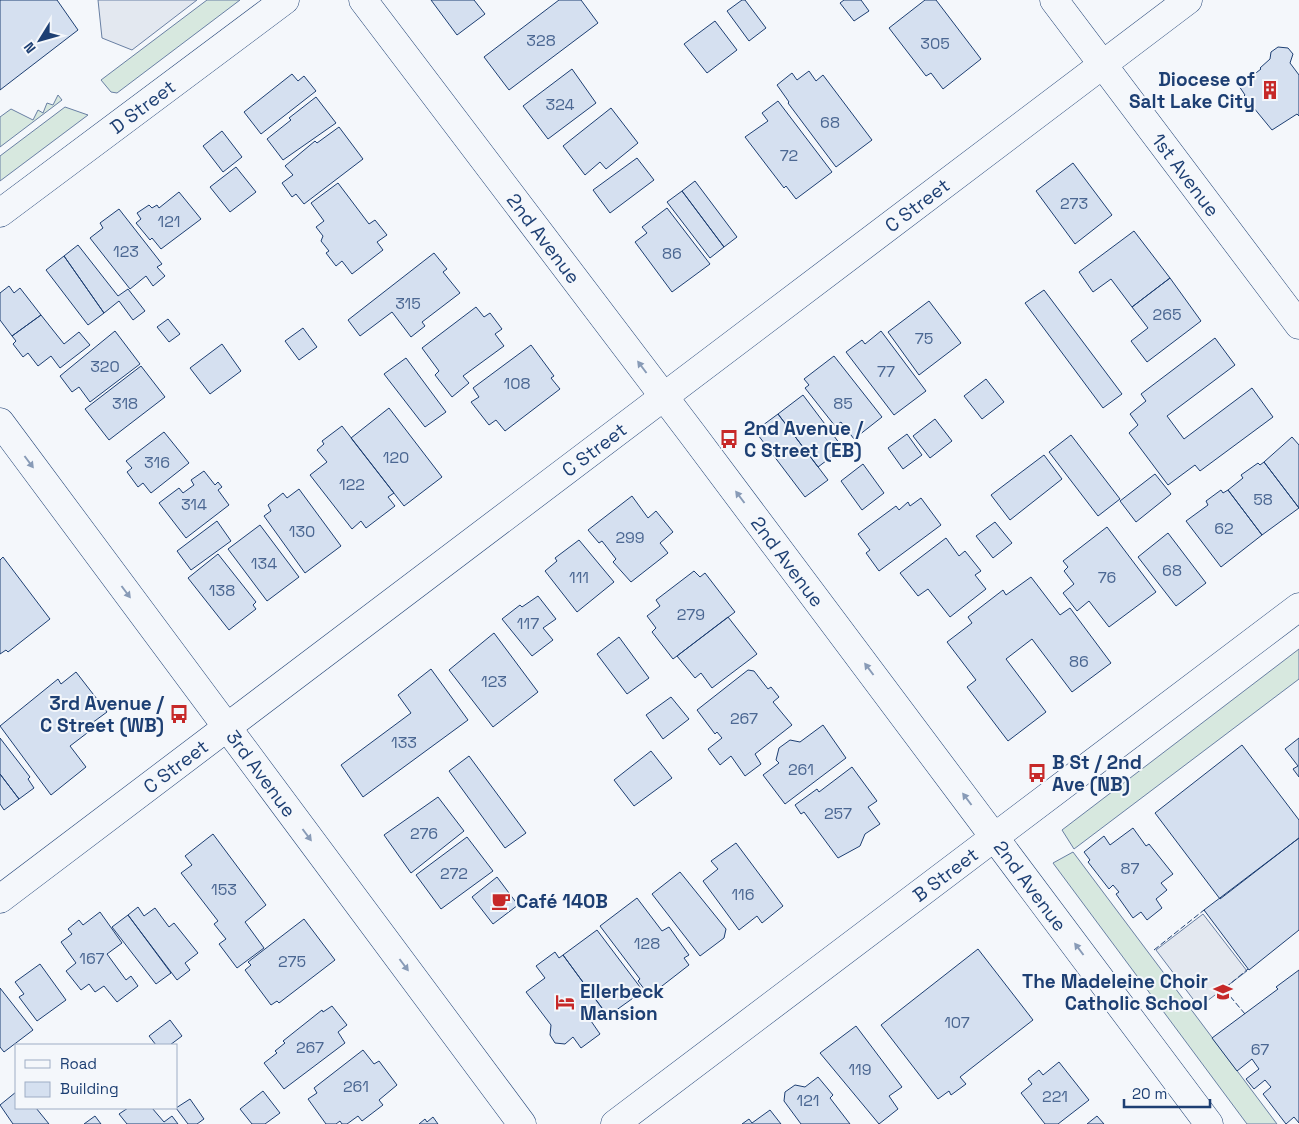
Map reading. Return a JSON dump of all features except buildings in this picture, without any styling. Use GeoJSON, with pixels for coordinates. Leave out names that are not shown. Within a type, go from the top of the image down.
{"type":"FeatureCollection","features":[{"type":"Feature","properties":{"kind":"street","name":"D Street"},"geometry":{"type":"LineString","coordinates":[[0,213],[285,0]]}},
{"type":"Feature","properties":{"kind":"street","name":"2nd Avenue"},"geometry":{"type":"LineString","coordinates":[[363,0],[664,396],[1209,1124]]}},
{"type":"Feature","properties":{"kind":"street","name":"1st Avenue"},"geometry":{"type":"LineString","coordinates":[[1054,0],[1299,325]]}},
{"type":"Feature","properties":{"kind":"street","name":"C Street"},"geometry":{"type":"LineString","coordinates":[[0,899],[226,726],[1188,0]]}},
{"type":"Feature","properties":{"kind":"street","name":"3rd Avenue"},"geometry":{"type":"LineString","coordinates":[[0,422],[522,1124]]}},
{"type":"Feature","properties":{"kind":"street","name":"B Street"},"geometry":{"type":"LineString","coordinates":[[616,1124],[1299,607]]}},
{"type":"Feature","properties":{"kind":"shaded area"},"geometry":{"type":"Polygon","coordinates":[[[98,0],[197,0],[132,50],[102,38],[98,0]]]}},
{"type":"Feature","properties":{"kind":"shaded area"},"geometry":{"type":"Polygon","coordinates":[[[207,0],[240,0],[117,93],[111,92],[101,80],[207,0]]]}},
{"type":"Feature","properties":{"kind":"shaded area"},"geometry":{"type":"Polygon","coordinates":[[[58,95],[62,100],[0,147],[0,117],[11,109],[33,120],[38,110],[43,113],[47,103],[53,105],[58,95]]]}},
{"type":"Feature","properties":{"kind":"shaded area"},"geometry":{"type":"Polygon","coordinates":[[[65,107],[88,115],[0,181],[0,156],[65,107]]]}},
{"type":"Feature","properties":{"kind":"shaded area"},"geometry":{"type":"Polygon","coordinates":[[[1299,649],[1299,679],[1074,849],[1062,830],[1299,649]]]}},
{"type":"Feature","properties":{"kind":"shaded area"},"geometry":{"type":"Polygon","coordinates":[[[1073,852],[1277,1124],[1247,1124],[1053,863],[1073,852]]]}},
{"type":"Feature","properties":{"kind":"shaded area"},"geometry":{"type":"Polygon","coordinates":[[[1203,914],[1247,971],[1199,1007],[1156,950],[1203,914]]]}},
{"type":"Feature","properties":{"kind":"fence"},"geometry":{"type":"LineString","coordinates":[[1154,950],[1204,910],[1206,913]]}},
{"type":"Feature","properties":{"kind":"fence"},"geometry":{"type":"LineString","coordinates":[[1245,1014],[1224,989],[1248,969]]}},
{"type":"Feature","properties":{"kind":"place","name":"Diocese of Salt Lake City"},"geometry":{"type":"Point","coordinates":[1270,90]}},
{"type":"Feature","properties":{"kind":"place","name":"2nd Avenue / C Street (EB)"},"geometry":{"type":"Point","coordinates":[729,439]}},
{"type":"Feature","properties":{"kind":"place","name":"3rd Avenue / C Street (WB)"},"geometry":{"type":"Point","coordinates":[179,714]}},
{"type":"Feature","properties":{"kind":"place","name":"B St / 2nd Ave (NB)"},"geometry":{"type":"Point","coordinates":[1037,773]}},
{"type":"Feature","properties":{"kind":"place","name":"Café 140B"},"geometry":{"type":"Point","coordinates":[501,901]}},
{"type":"Feature","properties":{"kind":"place","name":"The Madeleine Choir Catholic School"},"geometry":{"type":"Point","coordinates":[1223,992]}},
{"type":"Feature","properties":{"kind":"place","name":"Ellerbeck Mansion"},"geometry":{"type":"Point","coordinates":[565,1002]}}]}
